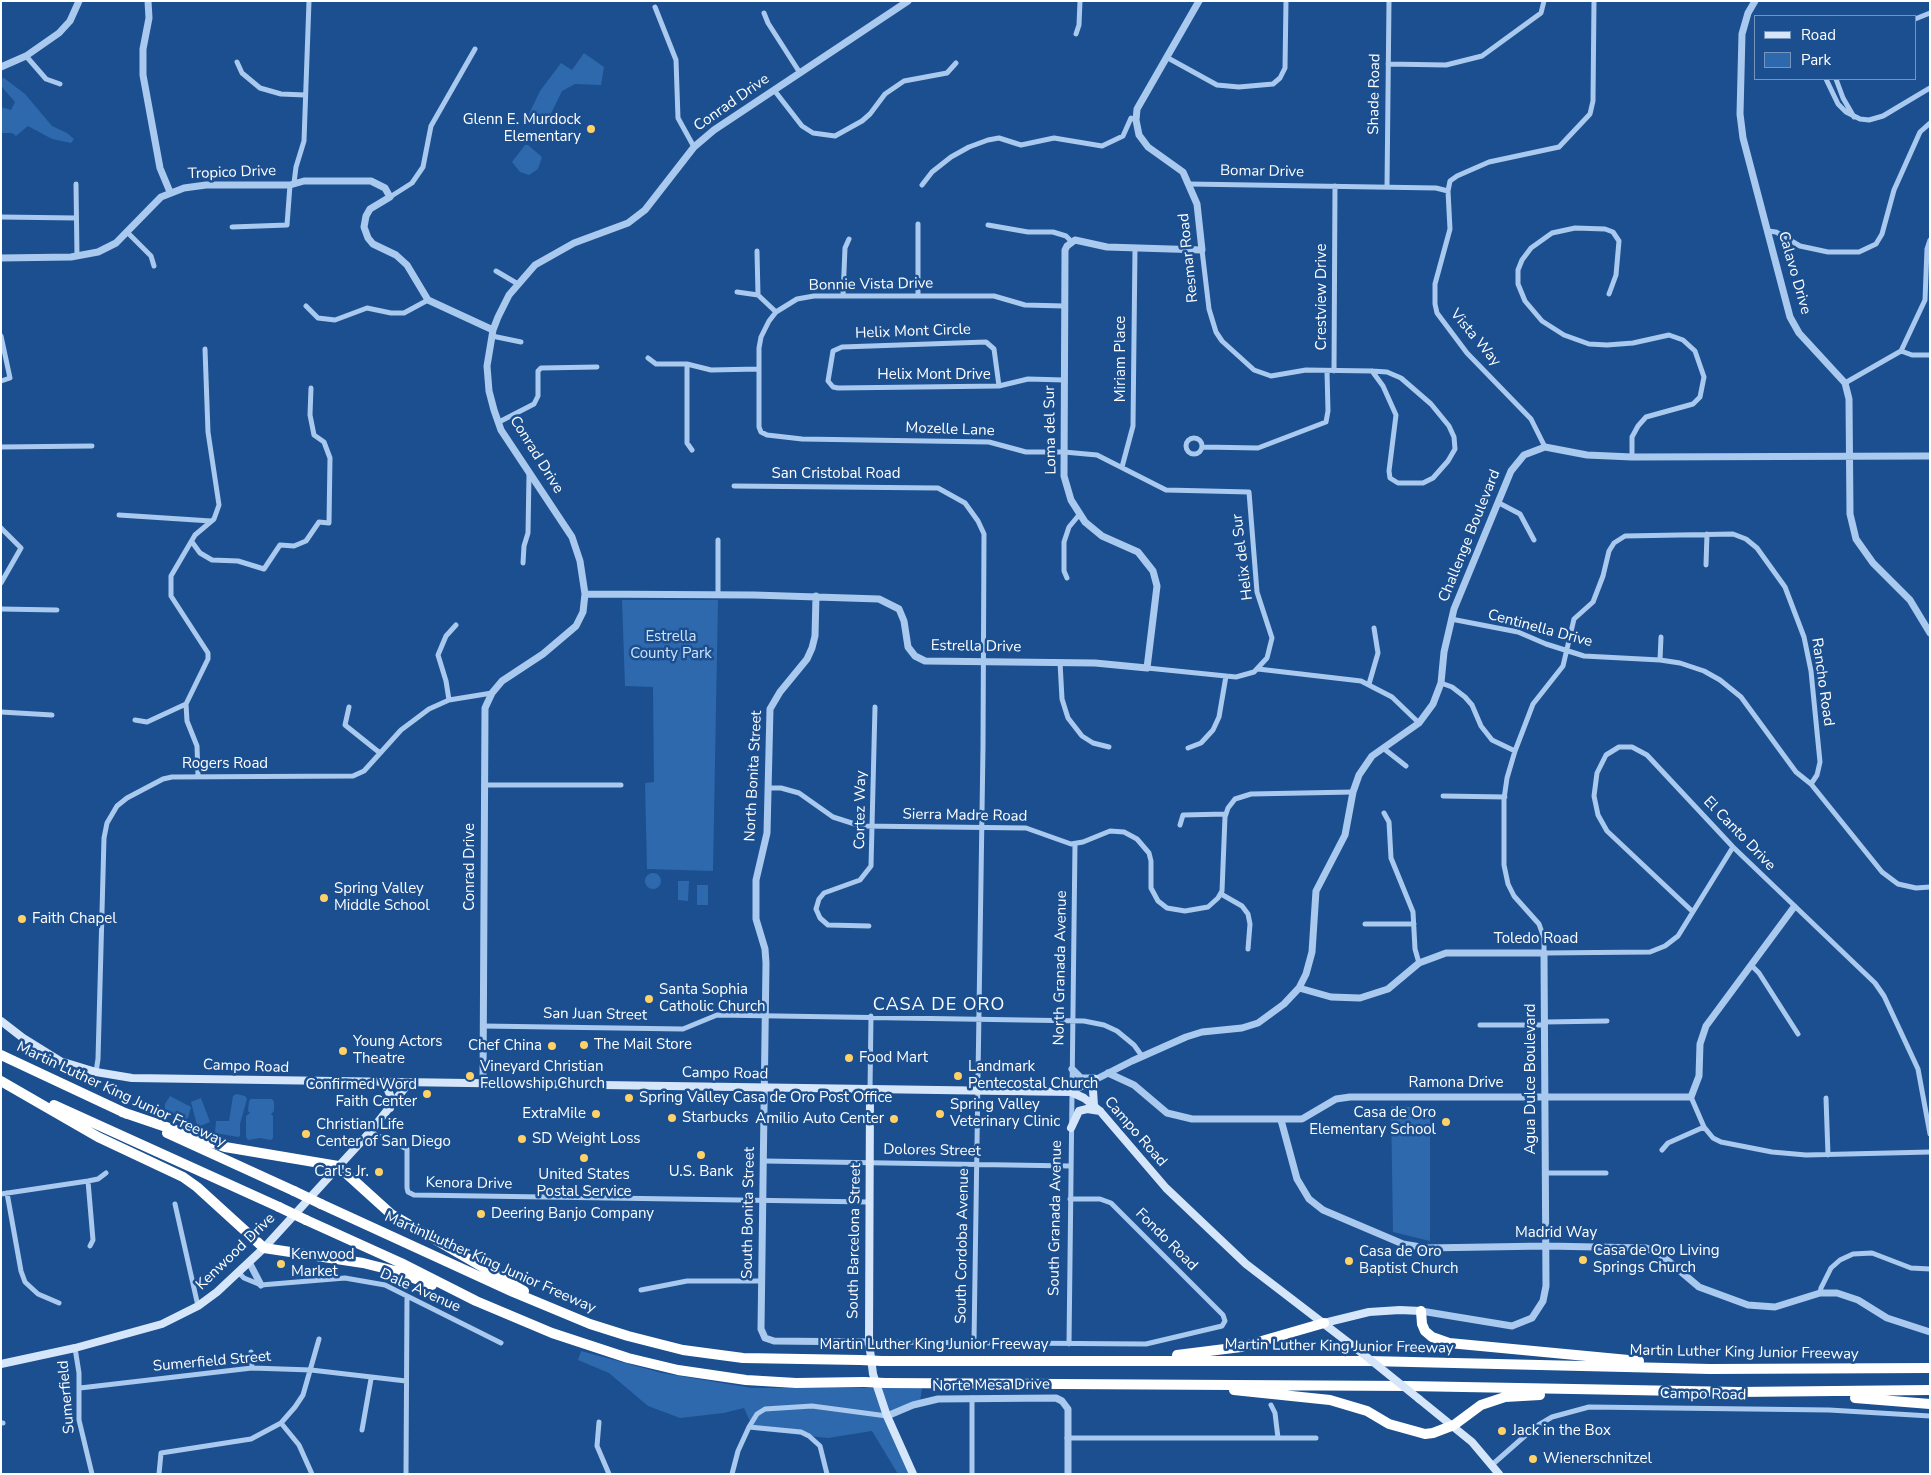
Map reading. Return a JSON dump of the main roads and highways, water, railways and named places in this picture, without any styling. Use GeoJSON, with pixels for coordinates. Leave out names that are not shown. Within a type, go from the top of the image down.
{"type":"FeatureCollection","features":[{"type":"Feature","properties":{"kind":"highway","name":"Martin Luther King Junior Freeway"},"geometry":{"type":"LineString","coordinates":[[1,1055],[559,1312],[628,1336],[683,1350],[743,1358],[882,1361],[1369,1361],[1710,1369],[1928,1368]]}},
{"type":"Feature","properties":{"kind":"highway"},"geometry":{"type":"LineString","coordinates":[[1,1081],[401,1263],[476,1301]]}},
{"type":"Feature","properties":{"kind":"highway"},"geometry":{"type":"LineString","coordinates":[[1,1081],[98,1137],[183,1177],[197,1187],[264,1248],[363,1263],[396,1271],[576,1342],[628,1358],[678,1370],[776,1382],[1204,1384],[1817,1393],[1930,1390]]}},
{"type":"Feature","properties":{"kind":"highway"},"geometry":{"type":"LineString","coordinates":[[122,1112],[226,1147],[338,1166],[391,1214],[559,1312]]}},
{"type":"Feature","properties":{"kind":"highway"},"geometry":{"type":"LineString","coordinates":[[1421,1312],[1425,1331],[1432,1337],[1449,1343],[1710,1369]]}},
{"type":"Feature","properties":{"kind":"highway"},"geometry":{"type":"LineString","coordinates":[[1098,1362],[1241,1347],[1324,1323]]}},
{"type":"Feature","properties":{"kind":"highway"},"geometry":{"type":"LineString","coordinates":[[1204,1384],[1224,1389],[1330,1400],[1367,1411],[1389,1424],[1425,1434],[1434,1433],[1454,1424],[1481,1405],[1505,1397],[1681,1391]]}},
{"type":"Feature","properties":{"kind":"highway"},"geometry":{"type":"LineString","coordinates":[[1817,1393],[1930,1404]]}},
{"type":"Feature","properties":{"kind":"main road","name":"Campo Road"},"geometry":{"type":"LineString","coordinates":[[1,1021],[23,1038],[60,1061],[96,1072],[139,1078],[408,1084],[1071,1092],[1097,1108],[1166,1188],[1253,1269],[1419,1399],[1454,1424],[1493,1464],[1500,1474]]}},
{"type":"Feature","properties":{"kind":"main road"},"geometry":{"type":"LineString","coordinates":[[1071,1128],[1079,1112],[1097,1108],[1093,1090],[1097,1078]]}},
{"type":"Feature","properties":{"kind":"main road"},"geometry":{"type":"LineString","coordinates":[[385,1083],[390,1094],[390,1108]]}},
{"type":"Feature","properties":{"kind":"main road","name":"Kenwood Drive"},"geometry":{"type":"LineString","coordinates":[[1,1364],[75,1348],[162,1324],[198,1306],[217,1292],[264,1248],[370,1132],[408,1084]]}},
{"type":"Feature","properties":{"kind":"main road","name":"South Barcelona Street"},"geometry":{"type":"LineString","coordinates":[[870,1090],[869,1342],[873,1374],[887,1416],[914,1474]]}},
{"type":"Feature","properties":{"kind":"main road","name":"Agua Dulce Boulevard"},"geometry":{"type":"LineString","coordinates":[[1324,1323],[1369,1312],[1400,1310],[1421,1312]]}},
{"type":"Feature","properties":{"kind":"place","name":"Glenn E. Murdock Elementary"},"geometry":{"type":"Point","coordinates":[591,129]}},
{"type":"Feature","properties":{"kind":"place","name":"Spring Valley Middle School"},"geometry":{"type":"Point","coordinates":[324,898]}},
{"type":"Feature","properties":{"kind":"place","name":"Faith Chapel"},"geometry":{"type":"Point","coordinates":[22,919]}},
{"type":"Feature","properties":{"kind":"place","name":"Santa Sophia Catholic Church"},"geometry":{"type":"Point","coordinates":[649,999]}},
{"type":"Feature","properties":{"kind":"place","name":"The Mail Store"},"geometry":{"type":"Point","coordinates":[584,1045]}},
{"type":"Feature","properties":{"kind":"place","name":"Chef China"},"geometry":{"type":"Point","coordinates":[552,1046]}},
{"type":"Feature","properties":{"kind":"place","name":"Young Actors Theatre"},"geometry":{"type":"Point","coordinates":[343,1051]}},
{"type":"Feature","properties":{"kind":"place","name":"Food Mart"},"geometry":{"type":"Point","coordinates":[849,1058]}},
{"type":"Feature","properties":{"kind":"place","name":"Vineyard Christian Fellowship Church"},"geometry":{"type":"Point","coordinates":[470,1076]}},
{"type":"Feature","properties":{"kind":"place","name":"Landmark Pentecostal Church"},"geometry":{"type":"Point","coordinates":[958,1076]}},
{"type":"Feature","properties":{"kind":"place","name":"Confirmed Word Faith Center"},"geometry":{"type":"Point","coordinates":[427,1094]}},
{"type":"Feature","properties":{"kind":"place","name":"Spring Valley Casa de Oro Post Office"},"geometry":{"type":"Point","coordinates":[629,1098]}},
{"type":"Feature","properties":{"kind":"place","name":"ExtraMile"},"geometry":{"type":"Point","coordinates":[596,1114]}},
{"type":"Feature","properties":{"kind":"place","name":"Spring Valley Veterinary Clinic"},"geometry":{"type":"Point","coordinates":[940,1114]}},
{"type":"Feature","properties":{"kind":"place","name":"Starbucks"},"geometry":{"type":"Point","coordinates":[672,1118]}},
{"type":"Feature","properties":{"kind":"place","name":"Amilio Auto Center"},"geometry":{"type":"Point","coordinates":[894,1119]}},
{"type":"Feature","properties":{"kind":"place","name":"Casa de Oro Elementary School"},"geometry":{"type":"Point","coordinates":[1446,1122]}},
{"type":"Feature","properties":{"kind":"place","name":"Christian Life Center of San Diego"},"geometry":{"type":"Point","coordinates":[306,1134]}},
{"type":"Feature","properties":{"kind":"place","name":"SD Weight Loss"},"geometry":{"type":"Point","coordinates":[522,1139]}},
{"type":"Feature","properties":{"kind":"place","name":"U.S. Bank"},"geometry":{"type":"Point","coordinates":[701,1155]}},
{"type":"Feature","properties":{"kind":"place","name":"United States Postal Service"},"geometry":{"type":"Point","coordinates":[584,1158]}},
{"type":"Feature","properties":{"kind":"place","name":"Carl's Jr."},"geometry":{"type":"Point","coordinates":[379,1172]}},
{"type":"Feature","properties":{"kind":"place","name":"Deering Banjo Company"},"geometry":{"type":"Point","coordinates":[481,1214]}},
{"type":"Feature","properties":{"kind":"place","name":"Casa de Oro Living Springs Church"},"geometry":{"type":"Point","coordinates":[1583,1260]}},
{"type":"Feature","properties":{"kind":"place","name":"Casa de Oro Baptist Church"},"geometry":{"type":"Point","coordinates":[1349,1261]}},
{"type":"Feature","properties":{"kind":"place","name":"Kenwood Market"},"geometry":{"type":"Point","coordinates":[281,1264]}},
{"type":"Feature","properties":{"kind":"place","name":"Jack in the Box"},"geometry":{"type":"Point","coordinates":[1502,1431]}},
{"type":"Feature","properties":{"kind":"place","name":"Wienerschnitzel"},"geometry":{"type":"Point","coordinates":[1533,1459]}},
{"type":"Feature","properties":{"kind":"district","name":"CASA DE ORO"},"geometry":{"type":"Point","coordinates":[939,1006]}},
{"type":"Feature","properties":{"kind":"park label","name":"Estrella County Park"},"geometry":{"type":"Point","coordinates":[671,646]}}]}
